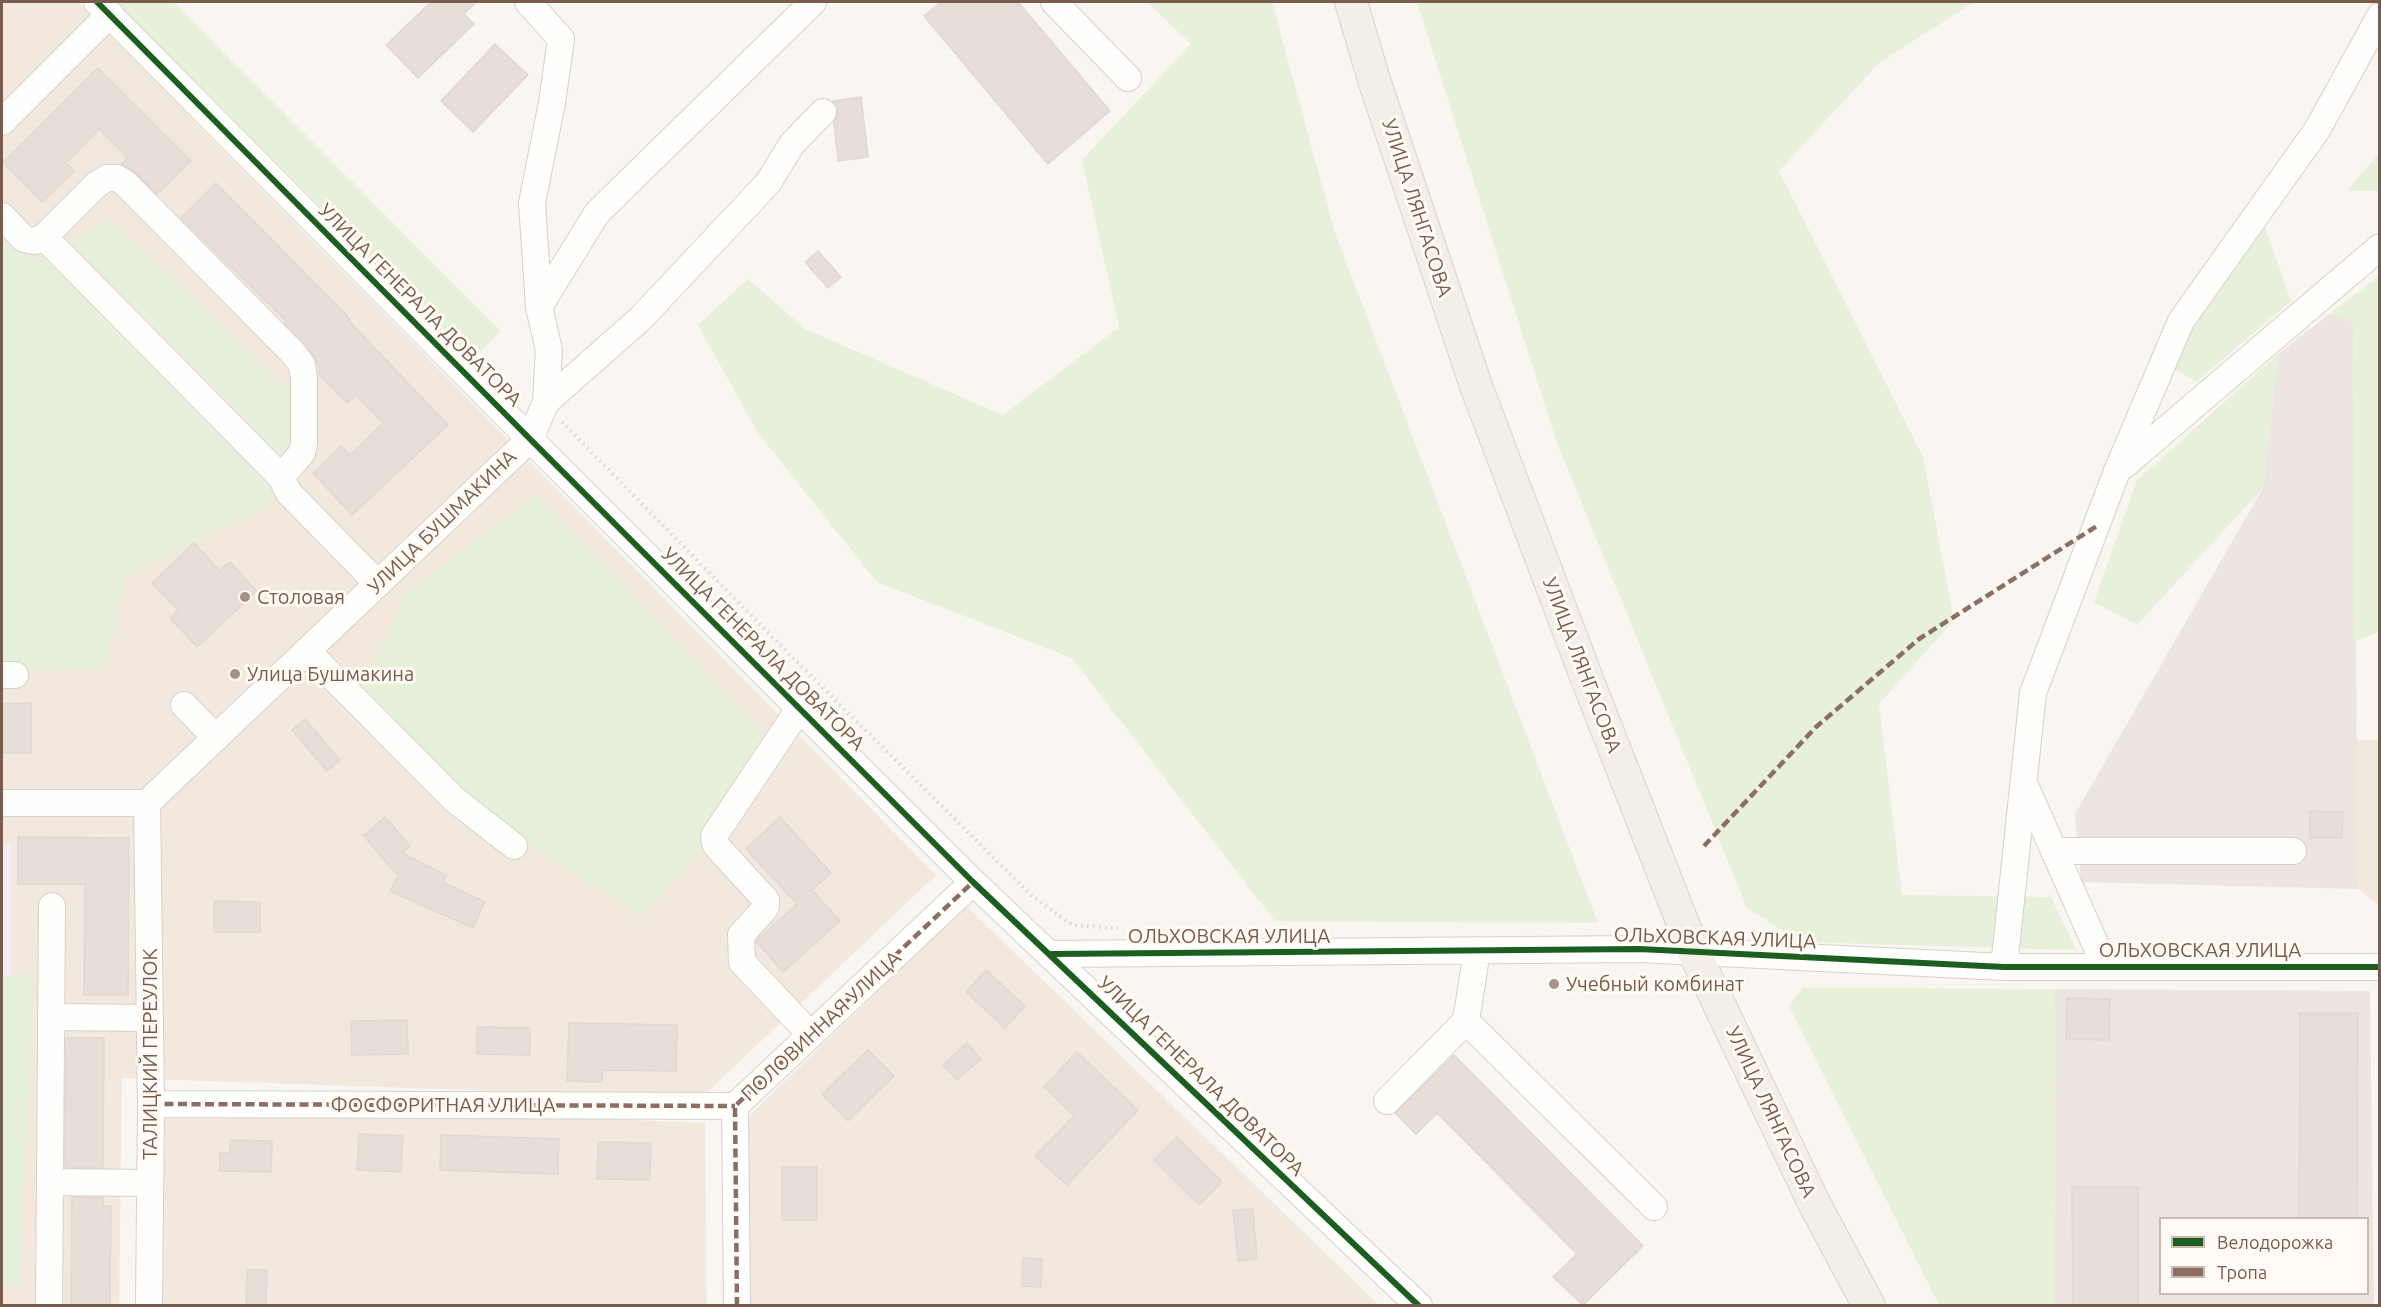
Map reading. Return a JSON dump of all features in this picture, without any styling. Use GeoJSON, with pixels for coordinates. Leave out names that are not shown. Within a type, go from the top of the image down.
{"type":"FeatureCollection","features":[{"type":"Feature","properties":{"kind":"main road","name":"УЛИЦА ЛЯНГАСОВА"},"geometry":{"type":"LineString","coordinates":[[1351,2],[1375,83],[1476,386],[1588,684],[1695,954],[1814,1203],[1869,1305]]}},
{"type":"Feature","properties":{"kind":"street"},"geometry":{"type":"LineString","coordinates":[[528,2],[561,39],[552,103],[532,203],[539,307],[549,350],[546,402],[530,439]]}},
{"type":"Feature","properties":{"kind":"street"},"geometry":{"type":"LineString","coordinates":[[539,307],[597,213],[813,2]]}},
{"type":"Feature","properties":{"kind":"street"},"geometry":{"type":"LineString","coordinates":[[1066,4],[1128,78]]}},
{"type":"Feature","properties":{"kind":"street"},"geometry":{"type":"LineString","coordinates":[[2,122],[104,8]]}},
{"type":"Feature","properties":{"kind":"street","name":"УЛИЦА ГЕНЕРАЛА ДОВАТОРА"},"geometry":{"type":"LineString","coordinates":[[104,8],[973,882],[1419,1305]]}},
{"type":"Feature","properties":{"kind":"street"},"geometry":{"type":"LineString","coordinates":[[2004,967],[2033,693],[2117,471],[2181,321],[2317,130],[2379,16]]}},
{"type":"Feature","properties":{"kind":"street"},"geometry":{"type":"LineString","coordinates":[[546,402],[640,319],[768,183],[792,144],[822,112]]}},
{"type":"Feature","properties":{"kind":"street"},"geometry":{"type":"LineString","coordinates":[[2,216],[24,239],[35,241],[44,237],[97,184],[107,178],[117,178],[125,183],[294,354],[302,365],[304,379],[302,453],[281,477]]}},
{"type":"Feature","properties":{"kind":"street"},"geometry":{"type":"LineString","coordinates":[[44,237],[281,477],[289,494],[378,584]]}},
{"type":"Feature","properties":{"kind":"street"},"geometry":{"type":"LineString","coordinates":[[2117,471],[2379,247]]}},
{"type":"Feature","properties":{"kind":"street","name":"УЛИЦА БУШМАКИНА"},"geometry":{"type":"LineString","coordinates":[[147,803],[530,439]]}},
{"type":"Feature","properties":{"kind":"street"},"geometry":{"type":"LineString","coordinates":[[307,651],[455,800],[514,846]]}},
{"type":"Feature","properties":{"kind":"street"},"geometry":{"type":"LineString","coordinates":[[184,705],[216,738]]}},
{"type":"Feature","properties":{"kind":"street"},"geometry":{"type":"LineString","coordinates":[[799,709],[714,836],[721,851],[766,900],[766,906],[762,912],[741,935],[741,962],[811,1035]]}},
{"type":"Feature","properties":{"kind":"street"},"geometry":{"type":"LineString","coordinates":[[2024,782],[2105,966]]}},
{"type":"Feature","properties":{"kind":"street"},"geometry":{"type":"LineString","coordinates":[[2,803],[147,803]]}},
{"type":"Feature","properties":{"kind":"street","name":"ТАЛИЦКИЙ ПЕРЕУЛОК"},"geometry":{"type":"LineString","coordinates":[[147,803],[151,1104],[149,1305]]}},
{"type":"Feature","properties":{"kind":"street"},"geometry":{"type":"LineString","coordinates":[[2054,851],[2293,851]]}},
{"type":"Feature","properties":{"kind":"street","name":"ПОЛОВИННАЯ УЛИЦА"},"geometry":{"type":"LineString","coordinates":[[737,1305],[735,1106],[973,882]]}},
{"type":"Feature","properties":{"kind":"street"},"geometry":{"type":"LineString","coordinates":[[49,1305],[52,906]]}},
{"type":"Feature","properties":{"kind":"street","name":"ОЛЬХОВСКАЯ УЛИЦА"},"geometry":{"type":"LineString","coordinates":[[1050,954],[1639,949],[1695,954],[2004,967],[2379,967]]}},
{"type":"Feature","properties":{"kind":"street"},"geometry":{"type":"LineString","coordinates":[[1387,1101],[1466,1021],[1477,951]]}},
{"type":"Feature","properties":{"kind":"street"},"geometry":{"type":"LineString","coordinates":[[51,1017],[150,1018]]}},
{"type":"Feature","properties":{"kind":"street"},"geometry":{"type":"LineString","coordinates":[[1466,1021],[1654,1207]]}},
{"type":"Feature","properties":{"kind":"street","name":"ФОСФОРИТНАЯ УЛИЦА"},"geometry":{"type":"LineString","coordinates":[[151,1104],[735,1106]]}},
{"type":"Feature","properties":{"kind":"street"},"geometry":{"type":"LineString","coordinates":[[50,1182],[150,1183]]}},
{"type":"Feature","properties":{"kind":"path"},"geometry":{"type":"LineString","coordinates":[[530,439],[556,417],[778,644],[1030,895],[1072,925],[1125,928]]}},
{"type":"Feature","properties":{"kind":"shaded area"},"geometry":{"type":"Polygon","coordinates":[[[2,2],[78,2],[936,875],[701,1098],[122,1078],[119,1305],[2,1306],[2,2]]]}},
{"type":"Feature","properties":{"kind":"shaded area"},"geometry":{"type":"Polygon","coordinates":[[[2329,314],[2353,321],[2358,889],[2081,882],[2075,814],[2263,488],[2278,354],[2329,314]]]}},
{"type":"Feature","properties":{"kind":"shaded area"},"geometry":{"type":"Polygon","coordinates":[[[2355,740],[2379,740],[2379,905],[2358,889],[2355,740]]]}},
{"type":"Feature","properties":{"kind":"shaded area"},"geometry":{"type":"Polygon","coordinates":[[[2,843],[11,843],[9,1101],[2,1101],[2,843]]]}},
{"type":"Feature","properties":{"kind":"shaded area"},"geometry":{"type":"Polygon","coordinates":[[[966,906],[1379,1305],[748,1306],[748,1117],[966,906]]]}},
{"type":"Feature","properties":{"kind":"shaded area"},"geometry":{"type":"Polygon","coordinates":[[[2055,989],[2370,991],[2374,1305],[2054,1306],[2055,989]]]}},
{"type":"Feature","properties":{"kind":"shaded area"},"geometry":{"type":"Polygon","coordinates":[[[137,1100],[705,1123],[707,1305],[139,1305],[137,1100]]]}},
{"type":"Feature","properties":{"kind":"green space"},"geometry":{"type":"Polygon","coordinates":[[[116,2],[173,2],[501,331],[473,359],[116,2]]]}},
{"type":"Feature","properties":{"kind":"green space"},"geometry":{"type":"Polygon","coordinates":[[[1147,2],[1272,2],[1335,233],[1598,923],[1275,921],[1072,658],[877,582],[758,433],[698,325],[748,279],[805,329],[1003,415],[1119,327],[1082,160],[1191,44],[1147,2]]]}},
{"type":"Feature","properties":{"kind":"green space"},"geometry":{"type":"Polygon","coordinates":[[[1417,2],[1974,2],[1879,63],[1779,171],[1923,457],[1954,620],[1879,704],[1902,895],[2051,897],[2076,950],[1801,942],[1747,908],[1556,440],[1417,2]]]}},
{"type":"Feature","properties":{"kind":"green space"},"geometry":{"type":"Polygon","coordinates":[[[2379,153],[2379,191],[2347,191],[2379,153]]]}},
{"type":"Feature","properties":{"kind":"green space"},"geometry":{"type":"Polygon","coordinates":[[[109,219],[322,421],[263,509],[127,576],[105,668],[2,671],[2,238],[36,262],[109,219]]]}},
{"type":"Feature","properties":{"kind":"green space"},"geometry":{"type":"Polygon","coordinates":[[[2262,219],[2291,301],[2196,382],[2173,367],[2184,323],[2262,219]]]}},
{"type":"Feature","properties":{"kind":"green space"},"geometry":{"type":"Polygon","coordinates":[[[2379,276],[2379,632],[2354,642],[2353,322],[2329,314],[2379,276]]]}},
{"type":"Feature","properties":{"kind":"green space"},"geometry":{"type":"Polygon","coordinates":[[[2278,354],[2263,488],[2137,625],[2094,602],[2137,480],[2278,354]]]}},
{"type":"Feature","properties":{"kind":"green space"},"geometry":{"type":"Polygon","coordinates":[[[536,494],[787,758],[641,916],[468,805],[357,702],[403,596],[536,494]]]}},
{"type":"Feature","properties":{"kind":"green space"},"geometry":{"type":"Polygon","coordinates":[[[34,973],[20,1286],[2,1288],[2,977],[34,973]]]}},
{"type":"Feature","properties":{"kind":"green space"},"geometry":{"type":"Polygon","coordinates":[[[1803,988],[2055,989],[2054,1305],[1939,1305],[1789,1006],[1803,988]]]}},
{"type":"Feature","properties":{"kind":"building"},"geometry":{"type":"Polygon","coordinates":[[[431,2],[476,2],[464,14],[474,24],[418,78],[386,45],[431,2]]]}},
{"type":"Feature","properties":{"kind":"building"},"geometry":{"type":"Polygon","coordinates":[[[941,2],[1018,2],[1110,111],[1048,164],[924,16],[941,2]]]}},
{"type":"Feature","properties":{"kind":"building"},"geometry":{"type":"Polygon","coordinates":[[[495,44],[528,75],[473,132],[441,101],[495,44]]]}},
{"type":"Feature","properties":{"kind":"building"},"geometry":{"type":"Polygon","coordinates":[[[98,68],[191,161],[157,194],[135,172],[122,164],[128,158],[99,129],[66,163],[74,171],[42,202],[3,162],[98,68]]]}},
{"type":"Feature","properties":{"kind":"building"},"geometry":{"type":"Polygon","coordinates":[[[861,97],[868,157],[838,161],[834,123],[838,108],[833,101],[861,97]]]}},
{"type":"Feature","properties":{"kind":"building"},"geometry":{"type":"Polygon","coordinates":[[[216,183],[350,319],[348,320],[448,425],[352,515],[313,473],[341,446],[350,455],[383,423],[356,395],[347,403],[318,373],[320,369],[314,356],[284,323],[286,321],[181,218],[216,183]]]}},
{"type":"Feature","properties":{"kind":"building"},"geometry":{"type":"Polygon","coordinates":[[[818,251],[841,277],[828,288],[805,262],[818,251]]]}},
{"type":"Feature","properties":{"kind":"building"},"geometry":{"type":"Polygon","coordinates":[[[194,543],[220,571],[230,562],[257,591],[197,647],[170,618],[178,610],[152,583],[194,543]]]}},
{"type":"Feature","properties":{"kind":"building"},"geometry":{"type":"Polygon","coordinates":[[[31,703],[31,753],[2,753],[2,704],[31,703]]]}},
{"type":"Feature","properties":{"kind":"building"},"geometry":{"type":"Polygon","coordinates":[[[305,719],[340,760],[327,771],[292,730],[305,719]]]}},
{"type":"Feature","properties":{"kind":"building"},"geometry":{"type":"Polygon","coordinates":[[[2310,811],[2343,812],[2342,838],[2310,838],[2310,811]]]}},
{"type":"Feature","properties":{"kind":"building"},"geometry":{"type":"Polygon","coordinates":[[[385,817],[410,846],[402,853],[446,875],[443,882],[485,902],[473,928],[390,891],[398,876],[362,834],[364,835],[385,817]]]}},
{"type":"Feature","properties":{"kind":"building"},"geometry":{"type":"Polygon","coordinates":[[[780,817],[831,873],[812,890],[840,921],[783,972],[756,941],[797,904],[746,849],[780,817]]]}},
{"type":"Feature","properties":{"kind":"building"},"geometry":{"type":"Polygon","coordinates":[[[18,837],[129,838],[128,995],[84,995],[85,884],[18,884],[18,837]]]}},
{"type":"Feature","properties":{"kind":"building"},"geometry":{"type":"Polygon","coordinates":[[[214,901],[260,902],[260,932],[214,932],[214,901]]]}},
{"type":"Feature","properties":{"kind":"building"},"geometry":{"type":"Polygon","coordinates":[[[986,970],[1025,1006],[1005,1028],[966,992],[986,970]]]}},
{"type":"Feature","properties":{"kind":"building"},"geometry":{"type":"Polygon","coordinates":[[[2067,998],[2110,999],[2109,1040],[2066,1039],[2067,998]]]}},
{"type":"Feature","properties":{"kind":"building"},"geometry":{"type":"Polygon","coordinates":[[[2300,1013],[2358,1013],[2357,1217],[2299,1217],[2300,1013]]]}},
{"type":"Feature","properties":{"kind":"building"},"geometry":{"type":"Polygon","coordinates":[[[407,1020],[408,1054],[352,1055],[351,1021],[407,1020]]]}},
{"type":"Feature","properties":{"kind":"building"},"geometry":{"type":"Polygon","coordinates":[[[569,1023],[677,1025],[676,1071],[603,1070],[602,1082],[567,1081],[569,1023]]]}},
{"type":"Feature","properties":{"kind":"building"},"geometry":{"type":"Polygon","coordinates":[[[477,1027],[530,1028],[530,1055],[477,1054],[477,1027]]]}},
{"type":"Feature","properties":{"kind":"building"},"geometry":{"type":"Polygon","coordinates":[[[66,1038],[104,1038],[103,1168],[65,1167],[66,1038]]]}},
{"type":"Feature","properties":{"kind":"building"},"geometry":{"type":"Polygon","coordinates":[[[967,1043],[981,1059],[957,1080],[943,1065],[967,1043]]]}},
{"type":"Feature","properties":{"kind":"building"},"geometry":{"type":"Polygon","coordinates":[[[868,1050],[894,1076],[848,1121],[822,1094],[868,1050]]]}},
{"type":"Feature","properties":{"kind":"building"},"geometry":{"type":"Polygon","coordinates":[[[1077,1052],[1138,1110],[1067,1185],[1035,1156],[1074,1116],[1044,1087],[1077,1052]]]}},
{"type":"Feature","properties":{"kind":"building"},"geometry":{"type":"Polygon","coordinates":[[[1454,1055],[1643,1246],[1583,1305],[1553,1277],[1577,1254],[1437,1113],[1416,1134],[1395,1113],[1454,1055]]]}},
{"type":"Feature","properties":{"kind":"building"},"geometry":{"type":"Polygon","coordinates":[[[359,1134],[403,1136],[401,1172],[357,1170],[359,1134]]]}},
{"type":"Feature","properties":{"kind":"building"},"geometry":{"type":"Polygon","coordinates":[[[441,1135],[559,1139],[558,1174],[440,1170],[441,1135]]]}},
{"type":"Feature","properties":{"kind":"building"},"geometry":{"type":"Polygon","coordinates":[[[1177,1137],[1222,1182],[1199,1205],[1154,1160],[1177,1137]]]}},
{"type":"Feature","properties":{"kind":"building"},"geometry":{"type":"Polygon","coordinates":[[[230,1140],[272,1141],[271,1172],[220,1171],[220,1153],[230,1153],[230,1140]]]}},
{"type":"Feature","properties":{"kind":"building"},"geometry":{"type":"Polygon","coordinates":[[[598,1142],[651,1143],[650,1180],[597,1179],[598,1142]]]}},
{"type":"Feature","properties":{"kind":"building"},"geometry":{"type":"Polygon","coordinates":[[[782,1167],[817,1167],[817,1220],[782,1220],[782,1167]]]}},
{"type":"Feature","properties":{"kind":"building"},"geometry":{"type":"Polygon","coordinates":[[[2072,1187],[2138,1187],[2138,1305],[2073,1305],[2072,1187]]]}},
{"type":"Feature","properties":{"kind":"building"},"geometry":{"type":"Polygon","coordinates":[[[72,1197],[103,1198],[103,1206],[111,1206],[110,1305],[71,1305],[72,1197]]]}},
{"type":"Feature","properties":{"kind":"building"},"geometry":{"type":"Polygon","coordinates":[[[1253,1209],[1257,1259],[1238,1261],[1233,1210],[1253,1209]]]}},
{"type":"Feature","properties":{"kind":"building"},"geometry":{"type":"Polygon","coordinates":[[[1023,1258],[1042,1259],[1041,1287],[1022,1286],[1023,1258]]]}},
{"type":"Feature","properties":{"kind":"building"},"geometry":{"type":"Polygon","coordinates":[[[247,1270],[267,1270],[266,1305],[246,1305],[247,1270]]]}},
{"type":"Feature","properties":{"kind":"marked path"},"geometry":{"type":"LineString","coordinates":[[1704,846],[1816,727],[1919,639],[2097,526]]}},
{"type":"Feature","properties":{"kind":"marked path"},"geometry":{"type":"LineString","coordinates":[[737,1306],[735,1106],[973,882]]}},
{"type":"Feature","properties":{"kind":"marked path"},"geometry":{"type":"LineString","coordinates":[[151,1104],[735,1106]]}},
{"type":"Feature","properties":{"kind":"cycle path"},"geometry":{"type":"LineString","coordinates":[[97,2],[973,882],[1419,1306]]}},
{"type":"Feature","properties":{"kind":"cycle path"},"geometry":{"type":"LineString","coordinates":[[1050,954],[1639,949],[2004,967],[2380,967]]}},
{"type":"Feature","properties":{"kind":"place","name":"Столовая"},"geometry":{"type":"Point","coordinates":[245,597]}},
{"type":"Feature","properties":{"kind":"place","name":"Улица Бушмакина"},"geometry":{"type":"Point","coordinates":[235,674]}},
{"type":"Feature","properties":{"kind":"place","name":"Учебный комбинат"},"geometry":{"type":"Point","coordinates":[1554,984]}}]}
